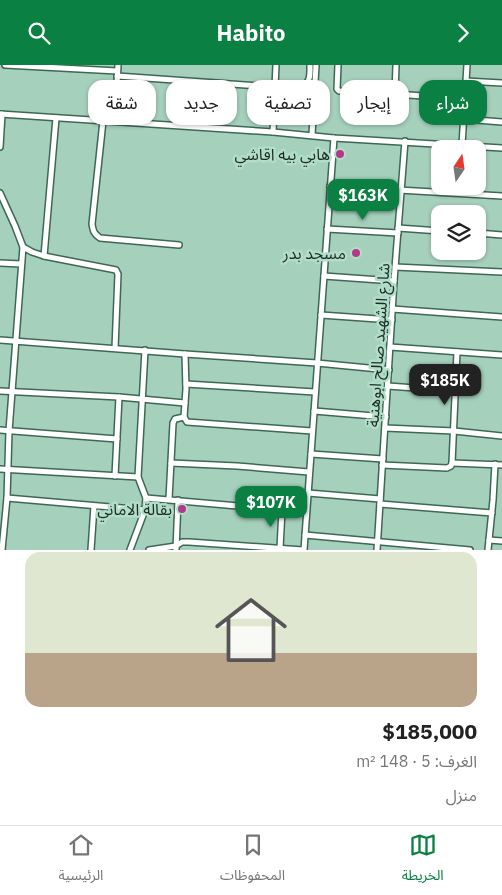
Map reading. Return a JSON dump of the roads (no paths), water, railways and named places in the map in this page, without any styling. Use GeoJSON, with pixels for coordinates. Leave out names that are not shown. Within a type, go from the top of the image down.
{"type":"FeatureCollection","features":[{"type":"Feature","properties":{"kind":"street"},"geometry":{"type":"LineString","coordinates":[[5,65],[247,85]]}},
{"type":"Feature","properties":{"kind":"street"},"geometry":{"type":"LineString","coordinates":[[117,80],[118,65]]}},
{"type":"Feature","properties":{"kind":"street"},"geometry":{"type":"LineString","coordinates":[[275,80],[276,65]]}},
{"type":"Feature","properties":{"kind":"street"},"geometry":{"type":"LineString","coordinates":[[308,80],[310,65]]}},
{"type":"Feature","properties":{"kind":"street"},"geometry":{"type":"LineString","coordinates":[[312,135],[316,65]]}},
{"type":"Feature","properties":{"kind":"street"},"geometry":{"type":"LineString","coordinates":[[338,65],[337,91],[340,91]]}},
{"type":"Feature","properties":{"kind":"street"},"geometry":{"type":"LineString","coordinates":[[395,80],[396,65]]}},
{"type":"Feature","properties":{"kind":"street"},"geometry":{"type":"LineString","coordinates":[[466,80],[467,65]]}},
{"type":"Feature","properties":{"kind":"street"},"geometry":{"type":"LineString","coordinates":[[487,82],[502,83]]}},
{"type":"Feature","properties":{"kind":"street"},"geometry":{"type":"LineString","coordinates":[[0,147],[1,114],[88,120]]}},
{"type":"Feature","properties":{"kind":"street"},"geometry":{"type":"LineString","coordinates":[[44,256],[56,118]]}},
{"type":"Feature","properties":{"kind":"street"},"geometry":{"type":"LineString","coordinates":[[487,121],[502,122]]}},
{"type":"Feature","properties":{"kind":"street"},"geometry":{"type":"LineString","coordinates":[[156,124],[431,143]]}},
{"type":"Feature","properties":{"kind":"street"},"geometry":{"type":"LineString","coordinates":[[103,125],[92,224],[95,235],[100,238],[179,245]]}},
{"type":"Feature","properties":{"kind":"street"},"geometry":{"type":"LineString","coordinates":[[273,125],[273,132]]}},
{"type":"Feature","properties":{"kind":"street"},"geometry":{"type":"LineString","coordinates":[[462,140],[464,125]]}},
{"type":"Feature","properties":{"kind":"street"},"geometry":{"type":"LineString","coordinates":[[149,550],[176,548],[182,542],[189,542],[303,550],[334,137]]}},
{"type":"Feature","properties":{"kind":"street","name":"شارع الشهيد صالح ابوهنية"},"geometry":{"type":"LineString","coordinates":[[377,550],[405,141]]}},
{"type":"Feature","properties":{"kind":"street"},"geometry":{"type":"LineString","coordinates":[[486,146],[502,147]]}},
{"type":"Feature","properties":{"kind":"street"},"geometry":{"type":"LineString","coordinates":[[330,185],[502,196]]}},
{"type":"Feature","properties":{"kind":"street"},"geometry":{"type":"LineString","coordinates":[[0,193],[1,200],[15,226],[22,247],[11,392],[7,498],[3,511],[1,549]]}},
{"type":"Feature","properties":{"kind":"street"},"geometry":{"type":"LineString","coordinates":[[327,229],[431,231]]}},
{"type":"Feature","properties":{"kind":"street"},"geometry":{"type":"LineString","coordinates":[[486,234],[502,235]]}},
{"type":"Feature","properties":{"kind":"street"},"geometry":{"type":"LineString","coordinates":[[22,247],[44,256],[116,270],[118,274],[115,348]]}},
{"type":"Feature","properties":{"kind":"street"},"geometry":{"type":"LineString","coordinates":[[0,263],[21,264]]}},
{"type":"Feature","properties":{"kind":"street"},"geometry":{"type":"LineString","coordinates":[[395,267],[502,272]]}},
{"type":"Feature","properties":{"kind":"street"},"geometry":{"type":"LineString","coordinates":[[324,276],[394,281]]}},
{"type":"Feature","properties":{"kind":"street"},"geometry":{"type":"LineString","coordinates":[[392,309],[502,317]]}},
{"type":"Feature","properties":{"kind":"street"},"geometry":{"type":"LineString","coordinates":[[321,315],[392,320]]}},
{"type":"Feature","properties":{"kind":"street"},"geometry":{"type":"LineString","coordinates":[[0,340],[317,363],[388,370]]}},
{"type":"Feature","properties":{"kind":"street"},"geometry":{"type":"LineString","coordinates":[[390,347],[502,355]]}},
{"type":"Feature","properties":{"kind":"street"},"geometry":{"type":"LineString","coordinates":[[130,550],[145,510],[146,498],[138,477],[146,351]]}},
{"type":"Feature","properties":{"kind":"street"},"geometry":{"type":"LineString","coordinates":[[382,465],[447,468],[451,466],[457,352]]}},
{"type":"Feature","properties":{"kind":"street"},"geometry":{"type":"LineString","coordinates":[[185,354],[184,417],[187,422],[312,431]]}},
{"type":"Feature","properties":{"kind":"street"},"geometry":{"type":"LineString","coordinates":[[186,384],[315,392]]}},
{"type":"Feature","properties":{"kind":"street"},"geometry":{"type":"LineString","coordinates":[[388,386],[456,391]]}},
{"type":"Feature","properties":{"kind":"street"},"geometry":{"type":"LineString","coordinates":[[0,391],[119,397],[185,403]]}},
{"type":"Feature","properties":{"kind":"street"},"geometry":{"type":"LineString","coordinates":[[115,476],[119,397]]}},
{"type":"Feature","properties":{"kind":"street"},"geometry":{"type":"LineString","coordinates":[[314,411],[386,417]]}},
{"type":"Feature","properties":{"kind":"street"},"geometry":{"type":"LineString","coordinates":[[169,499],[174,420],[184,417]]}},
{"type":"Feature","properties":{"kind":"street"},"geometry":{"type":"LineString","coordinates":[[385,428],[454,431],[502,436]]}},
{"type":"Feature","properties":{"kind":"street"},"geometry":{"type":"LineString","coordinates":[[0,430],[117,439]]}},
{"type":"Feature","properties":{"kind":"street"},"geometry":{"type":"LineString","coordinates":[[311,454],[383,459]]}},
{"type":"Feature","properties":{"kind":"street"},"geometry":{"type":"LineString","coordinates":[[171,463],[309,472]]}},
{"type":"Feature","properties":{"kind":"street"},"geometry":{"type":"LineString","coordinates":[[452,463],[502,465]]}},
{"type":"Feature","properties":{"kind":"street"},"geometry":{"type":"LineString","coordinates":[[488,550],[495,464]]}},
{"type":"Feature","properties":{"kind":"street"},"geometry":{"type":"LineString","coordinates":[[0,469],[138,477]]}},
{"type":"Feature","properties":{"kind":"street"},"geometry":{"type":"LineString","coordinates":[[308,493],[492,513]]}},
{"type":"Feature","properties":{"kind":"street"},"geometry":{"type":"LineString","coordinates":[[7,498],[145,510]]}},
{"type":"Feature","properties":{"kind":"street"},"geometry":{"type":"LineString","coordinates":[[146,498],[306,512]]}},
{"type":"Feature","properties":{"kind":"street"},"geometry":{"type":"LineString","coordinates":[[176,548],[178,500]]}},
{"type":"Feature","properties":{"kind":"street"},"geometry":{"type":"LineString","coordinates":[[91,550],[94,506]]}},
{"type":"Feature","properties":{"kind":"street"},"geometry":{"type":"LineString","coordinates":[[280,548],[282,510]]}},
{"type":"Feature","properties":{"kind":"street"},"geometry":{"type":"LineString","coordinates":[[305,535],[470,550]]}},
{"type":"Feature","properties":{"kind":"street"},"geometry":{"type":"LineString","coordinates":[[489,540],[502,541]]}},
{"type":"Feature","properties":{"kind":"place","name":"هابي بيه اقاشي"},"geometry":{"type":"Point","coordinates":[340,154]}},
{"type":"Feature","properties":{"kind":"place","name":"مسجد بدر"},"geometry":{"type":"Point","coordinates":[356,253]}},
{"type":"Feature","properties":{"kind":"place","name":"بقالة الاماني"},"geometry":{"type":"Point","coordinates":[182,509]}}]}
